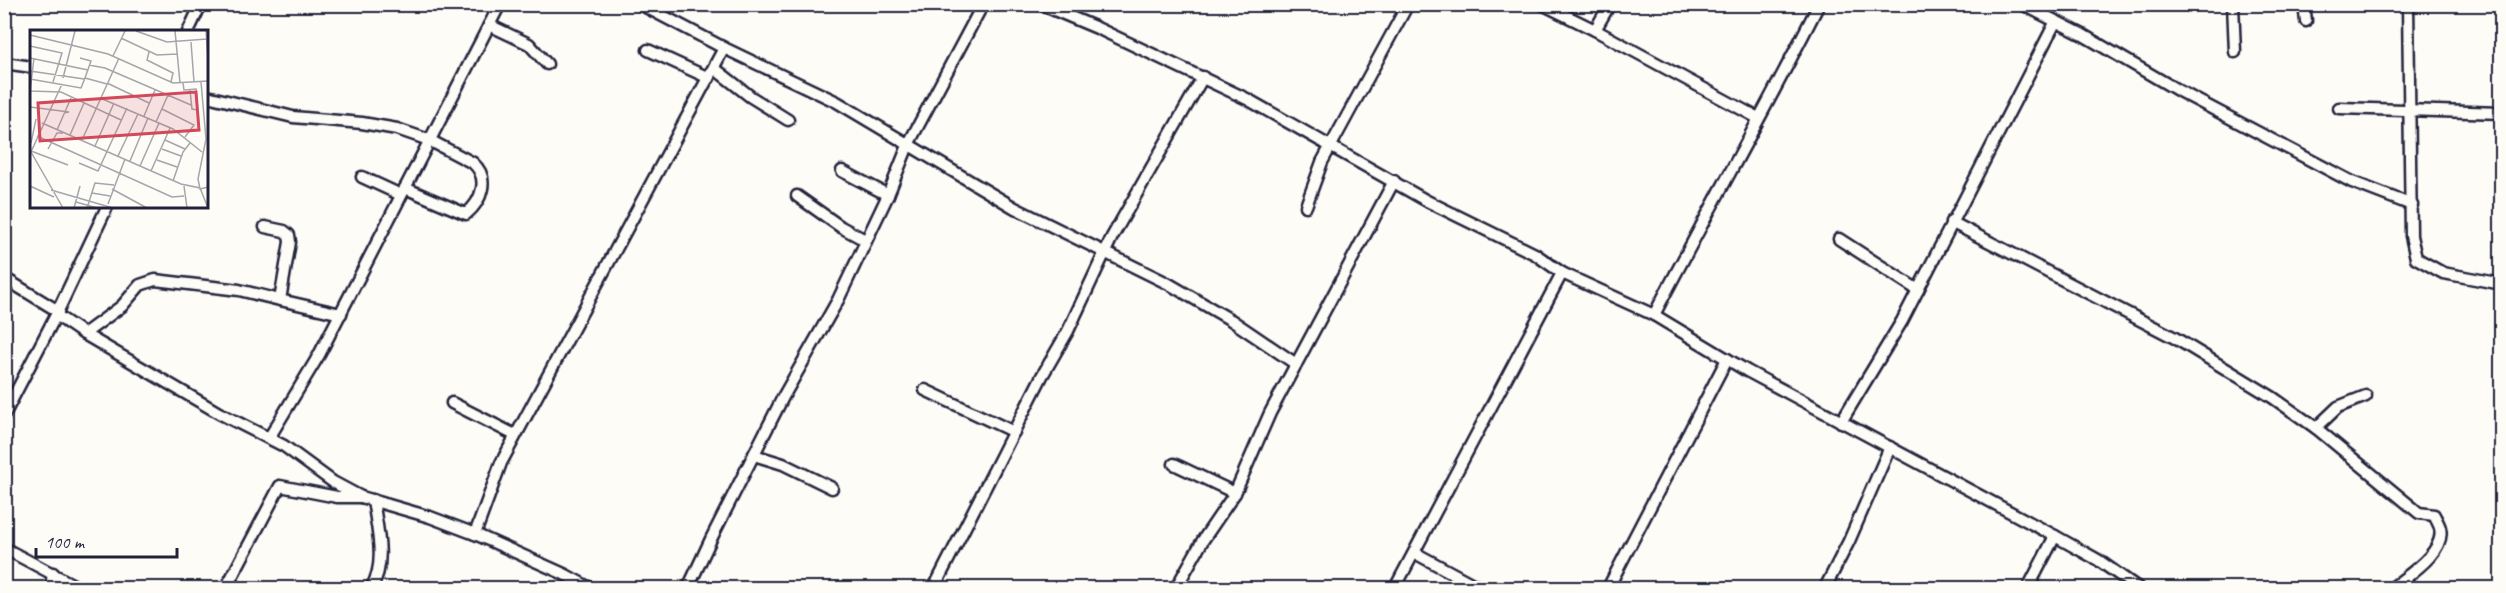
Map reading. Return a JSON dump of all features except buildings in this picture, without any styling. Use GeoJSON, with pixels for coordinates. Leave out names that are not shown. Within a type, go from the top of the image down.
{"type":"FeatureCollection","features":[{"type":"Feature","properties":{"kind":"street"},"geometry":{"type":"LineString","coordinates":[[189,30],[201,4]]}},
{"type":"Feature","properties":{"kind":"street"},"geometry":{"type":"LineString","coordinates":[[269,438],[296,396],[341,314],[501,4]]}},
{"type":"Feature","properties":{"kind":"street"},"geometry":{"type":"LineString","coordinates":[[640,4],[724,48],[837,102],[1015,208],[1169,284],[1231,320],[1296,364]]}},
{"type":"Feature","properties":{"kind":"street"},"geometry":{"type":"LineString","coordinates":[[688,588],[754,455],[838,300],[888,195],[909,143],[983,4]]}},
{"type":"Feature","properties":{"kind":"street"},"geometry":{"type":"LineString","coordinates":[[1040,4],[1203,77],[1332,145],[1427,201],[1535,254],[1562,273],[1654,315],[1727,359],[1841,422],[2098,560],[2138,588]]}},
{"type":"Feature","properties":{"kind":"street"},"geometry":{"type":"LineString","coordinates":[[1306,206],[1322,162],[1408,4]]}},
{"type":"Feature","properties":{"kind":"street"},"geometry":{"type":"LineString","coordinates":[[1542,4],[1758,118]]}},
{"type":"Feature","properties":{"kind":"street"},"geometry":{"type":"LineString","coordinates":[[1595,30],[1610,4]]}},
{"type":"Feature","properties":{"kind":"street"},"geometry":{"type":"LineString","coordinates":[[1654,315],[1758,118],[1768,105],[1819,4]]}},
{"type":"Feature","properties":{"kind":"street"},"geometry":{"type":"LineString","coordinates":[[2022,4],[2255,132],[2352,182],[2412,205]]}},
{"type":"Feature","properties":{"kind":"street"},"geometry":{"type":"LineString","coordinates":[[2233,4],[2235,52]]}},
{"type":"Feature","properties":{"kind":"street"},"geometry":{"type":"LineString","coordinates":[[2304,4],[2306,21]]}},
{"type":"Feature","properties":{"kind":"street"},"geometry":{"type":"LineString","coordinates":[[2408,4],[2411,236],[2416,258],[2443,273],[2502,284]]}},
{"type":"Feature","properties":{"kind":"street"},"geometry":{"type":"LineString","coordinates":[[1841,422],[1918,290],[2056,21]]}},
{"type":"Feature","properties":{"kind":"street"},"geometry":{"type":"LineString","coordinates":[[489,25],[529,44],[548,64]]}},
{"type":"Feature","properties":{"kind":"street"},"geometry":{"type":"LineString","coordinates":[[475,534],[501,463],[515,435],[724,48]]}},
{"type":"Feature","properties":{"kind":"street"},"geometry":{"type":"LineString","coordinates":[[648,51],[711,73],[788,120]]}},
{"type":"Feature","properties":{"kind":"street"},"geometry":{"type":"LineString","coordinates":[[4,63],[30,67]]}},
{"type":"Feature","properties":{"kind":"street"},"geometry":{"type":"LineString","coordinates":[[934,588],[1068,331],[1105,252],[1203,77]]}},
{"type":"Feature","properties":{"kind":"street"},"geometry":{"type":"LineString","coordinates":[[208,96],[293,117],[362,123],[397,129],[429,140],[473,163],[482,170],[484,184],[469,212],[463,214],[362,177]]}},
{"type":"Feature","properties":{"kind":"street"},"geometry":{"type":"LineString","coordinates":[[2339,108],[2410,112],[2502,113]]}},
{"type":"Feature","properties":{"kind":"street"},"geometry":{"type":"LineString","coordinates":[[842,171],[888,195]]}},
{"type":"Feature","properties":{"kind":"street"},"geometry":{"type":"LineString","coordinates":[[1176,588],[1203,540],[1235,493],[1270,413],[1394,181]]}},
{"type":"Feature","properties":{"kind":"street"},"geometry":{"type":"LineString","coordinates":[[797,196],[841,227],[865,240]]}},
{"type":"Feature","properties":{"kind":"street"},"geometry":{"type":"LineString","coordinates":[[4,415],[57,313],[107,208]]}},
{"type":"Feature","properties":{"kind":"street"},"geometry":{"type":"LineString","coordinates":[[1951,222],[2175,338],[2272,397],[2316,428],[2419,513],[2434,515],[2440,528],[2440,538],[2435,552],[2392,588]]}},
{"type":"Feature","properties":{"kind":"street"},"geometry":{"type":"LineString","coordinates":[[265,228],[284,231],[289,235],[290,242],[280,300]]}},
{"type":"Feature","properties":{"kind":"street"},"geometry":{"type":"LineString","coordinates":[[1839,240],[1918,290]]}},
{"type":"Feature","properties":{"kind":"street"},"geometry":{"type":"LineString","coordinates":[[1395,588],[1562,273]]}},
{"type":"Feature","properties":{"kind":"street"},"geometry":{"type":"LineString","coordinates":[[4,279],[57,313],[84,334],[219,413],[294,452],[333,482],[361,497]]}},
{"type":"Feature","properties":{"kind":"street"},"geometry":{"type":"LineString","coordinates":[[84,334],[122,306],[140,285],[155,280],[239,290],[341,314]]}},
{"type":"Feature","properties":{"kind":"street"},"geometry":{"type":"LineString","coordinates":[[1608,588],[1727,359]]}},
{"type":"Feature","properties":{"kind":"street"},"geometry":{"type":"LineString","coordinates":[[925,390],[1014,432]]}},
{"type":"Feature","properties":{"kind":"street"},"geometry":{"type":"LineString","coordinates":[[2316,428],[2338,407],[2366,396]]}},
{"type":"Feature","properties":{"kind":"street"},"geometry":{"type":"LineString","coordinates":[[452,403],[515,435]]}},
{"type":"Feature","properties":{"kind":"street"},"geometry":{"type":"LineString","coordinates":[[1825,588],[1854,530],[1890,447]]}},
{"type":"Feature","properties":{"kind":"street"},"geometry":{"type":"LineString","coordinates":[[754,455],[783,464],[832,489]]}},
{"type":"Feature","properties":{"kind":"street"},"geometry":{"type":"LineString","coordinates":[[1174,464],[1235,493]]}},
{"type":"Feature","properties":{"kind":"street"},"geometry":{"type":"LineString","coordinates":[[226,588],[280,486],[337,497],[361,497],[373,500],[475,534],[590,588]]}},
{"type":"Feature","properties":{"kind":"street"},"geometry":{"type":"LineString","coordinates":[[371,588],[378,574],[380,560],[373,500]]}},
{"type":"Feature","properties":{"kind":"street"},"geometry":{"type":"LineString","coordinates":[[2028,588],[2055,536]]}},
{"type":"Feature","properties":{"kind":"street"},"geometry":{"type":"LineString","coordinates":[[4,548],[79,588]]}},
{"type":"Feature","properties":{"kind":"street"},"geometry":{"type":"LineString","coordinates":[[1415,552],[1480,588]]}},
{"type":"Feature","properties":{"kind":"street"},"geometry":{"type":"LineString","coordinates":[[51,588],[53,573]]}}]}
